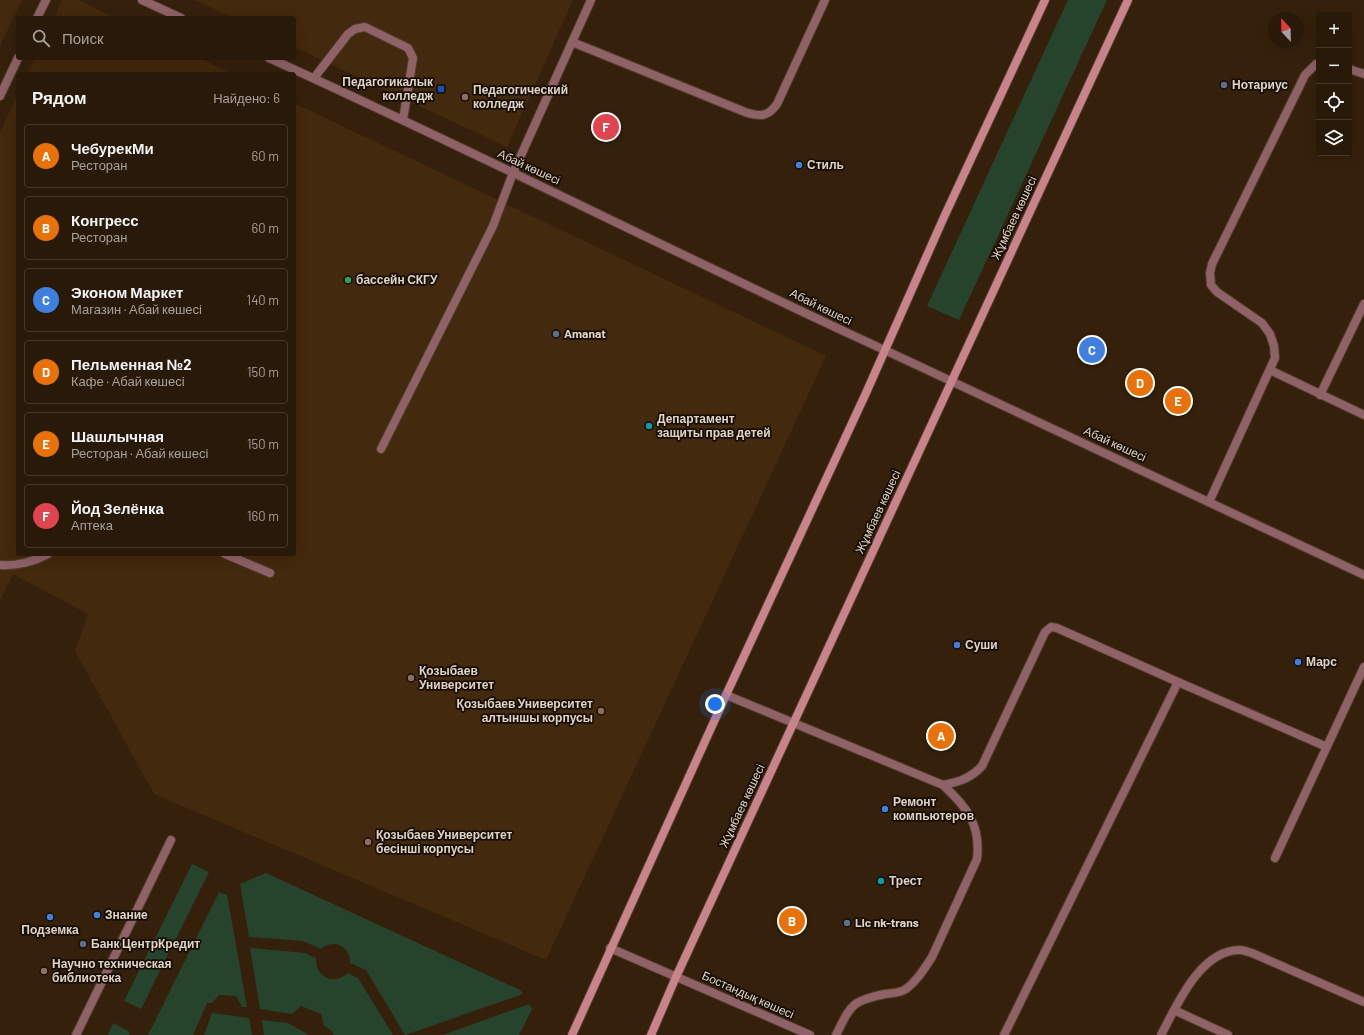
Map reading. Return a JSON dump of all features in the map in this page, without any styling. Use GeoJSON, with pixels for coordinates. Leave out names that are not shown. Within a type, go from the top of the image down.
{"type":"FeatureCollection","features":[{"type":"Feature","properties":{"kind":"main road"},"geometry":{"type":"LineString","coordinates":[[572,1035],[610,948],[886,349],[944,217],[1045,0]]}},
{"type":"Feature","properties":{"kind":"main road","name":"Жұмбаев көшесі"},"geometry":{"type":"LineString","coordinates":[[651,1035],[676,977],[1128,0]]}},
{"type":"Feature","properties":{"kind":"street"},"geometry":{"type":"LineString","coordinates":[[38,16],[46,0]]}},
{"type":"Feature","properties":{"kind":"street"},"geometry":{"type":"LineString","coordinates":[[142,0],[177,16]]}},
{"type":"Feature","properties":{"kind":"street"},"geometry":{"type":"LineString","coordinates":[[382,449],[493,226],[513,173],[591,0]]}},
{"type":"Feature","properties":{"kind":"street"},"geometry":{"type":"LineString","coordinates":[[572,42],[745,112],[765,115],[777,104],[825,0]]}},
{"type":"Feature","properties":{"kind":"street"},"geometry":{"type":"LineString","coordinates":[[314,78],[348,34],[355,29],[365,27],[408,48],[413,54],[413,66],[403,120]]}},
{"type":"Feature","properties":{"kind":"street"},"geometry":{"type":"LineString","coordinates":[[0,96],[17,60]]}},
{"type":"Feature","properties":{"kind":"street","name":"Абай көшесі"},"geometry":{"type":"LineString","coordinates":[[274,60],[1364,575]]}},
{"type":"Feature","properties":{"kind":"street"},"geometry":{"type":"LineString","coordinates":[[1209,502],[1275,358],[1274,346],[1270,334],[1262,323],[1217,292],[1211,285],[1210,273],[1212,264],[1305,75],[1316,64]]}},
{"type":"Feature","properties":{"kind":"street"},"geometry":{"type":"LineString","coordinates":[[1352,69],[1364,74]]}},
{"type":"Feature","properties":{"kind":"street"},"geometry":{"type":"LineString","coordinates":[[1320,394],[1364,304]]}},
{"type":"Feature","properties":{"kind":"street"},"geometry":{"type":"LineString","coordinates":[[1270,370],[1364,415]]}},
{"type":"Feature","properties":{"kind":"street"},"geometry":{"type":"LineString","coordinates":[[0,565],[13,565],[28,562],[43,556]]}},
{"type":"Feature","properties":{"kind":"street"},"geometry":{"type":"LineString","coordinates":[[230,556],[270,573]]}},
{"type":"Feature","properties":{"kind":"street"},"geometry":{"type":"LineString","coordinates":[[943,785],[965,780],[982,766],[1045,632],[1051,627],[1058,628],[1178,682],[1327,746]]}},
{"type":"Feature","properties":{"kind":"street"},"geometry":{"type":"LineString","coordinates":[[1275,858],[1364,667]]}},
{"type":"Feature","properties":{"kind":"street"},"geometry":{"type":"LineString","coordinates":[[1004,1035],[1178,682]]}},
{"type":"Feature","properties":{"kind":"street"},"geometry":{"type":"LineString","coordinates":[[726,695],[795,722],[943,785],[964,806],[972,820],[978,840],[977,859],[932,957],[920,975],[905,990],[865,999],[854,1004],[846,1014],[836,1035]]}},
{"type":"Feature","properties":{"kind":"street"},"geometry":{"type":"LineString","coordinates":[[76,1035],[171,840]]}},
{"type":"Feature","properties":{"kind":"street","name":"Бостандық көшесі"},"geometry":{"type":"LineString","coordinates":[[610,948],[810,1035]]}},
{"type":"Feature","properties":{"kind":"street"},"geometry":{"type":"LineString","coordinates":[[1161,1035],[1184,992],[1197,974],[1215,958],[1226,952],[1240,950],[1252,953],[1364,1002]]}},
{"type":"Feature","properties":{"kind":"street"},"geometry":{"type":"LineString","coordinates":[[1174,1010],[1228,1035]]}},
{"type":"Feature","properties":{"kind":"shaded area"},"geometry":{"type":"Polygon","coordinates":[[[0,0],[22,0],[0,46],[0,0]]]}},
{"type":"Feature","properties":{"kind":"shaded area"},"geometry":{"type":"Polygon","coordinates":[[[62,0],[78,0],[111,16],[55,16],[62,0]]]}},
{"type":"Feature","properties":{"kind":"shaded area","name":"Педагогический колледж"},"geometry":{"type":"Polygon","coordinates":[[[195,0],[573,0],[507,147],[296,48],[296,16],[229,16],[195,0]]]}},
{"type":"Feature","properties":{"kind":"shaded area"},"geometry":{"type":"Polygon","coordinates":[[[34,60],[204,60],[229,72],[28,72],[34,60]]]}},
{"type":"Feature","properties":{"kind":"shaded area"},"geometry":{"type":"Polygon","coordinates":[[[16,98],[16,556],[296,556],[296,104],[826,356],[546,960],[154,794],[75,651],[88,614],[13,574],[0,600],[0,132],[16,98]]]}},
{"type":"Feature","properties":{"kind":"green space"},"geometry":{"type":"Polygon","coordinates":[[[1068,0],[1107,0],[959,320],[927,306],[1068,0]]]}},
{"type":"Feature","properties":{"kind":"green space"},"geometry":{"type":"Polygon","coordinates":[[[192,864],[209,872],[141,1009],[124,1001],[192,864]]]}},
{"type":"Feature","properties":{"kind":"green space"},"geometry":{"type":"Polygon","coordinates":[[[266,873],[520,990],[523,994],[405,1035],[366,970],[350,963],[348,952],[344,948],[336,944],[331,944],[321,949],[303,941],[249,937],[240,884],[266,873]]]}},
{"type":"Feature","properties":{"kind":"green space"},"geometry":{"type":"Polygon","coordinates":[[[219,892],[227,895],[247,1007],[242,1007],[236,996],[219,995],[212,1003],[207,1003],[193,1035],[148,1035],[219,892]]]}},
{"type":"Feature","properties":{"kind":"green space"},"geometry":{"type":"Polygon","coordinates":[[[250,948],[305,953],[316,958],[318,970],[326,978],[337,979],[348,973],[358,978],[393,1035],[334,1035],[331,1030],[324,1026],[321,1014],[301,1006],[292,1014],[260,1009],[250,948]]]}},
{"type":"Feature","properties":{"kind":"green space"},"geometry":{"type":"Polygon","coordinates":[[[529,1004],[532,1009],[519,1035],[443,1035],[529,1004]]]}},
{"type":"Feature","properties":{"kind":"green space"},"geometry":{"type":"Polygon","coordinates":[[[212,1013],[249,1018],[252,1035],[204,1035],[212,1013]]]}},
{"type":"Feature","properties":{"kind":"green space"},"geometry":{"type":"Polygon","coordinates":[[[262,1020],[288,1023],[309,1035],[264,1035],[262,1020]]]}},
{"type":"Feature","properties":{"kind":"green space"},"geometry":{"type":"Polygon","coordinates":[[[113,1023],[130,1032],[129,1035],[108,1035],[113,1023]]]}},
{"type":"Feature","properties":{"kind":"place","name":"Нотариус"},"geometry":{"type":"Point","coordinates":[1224,85]}},
{"type":"Feature","properties":{"kind":"place","name":"Педагогикалык колледж"},"geometry":{"type":"Point","coordinates":[441,89]}},
{"type":"Feature","properties":{"kind":"place","name":"Педагогический колледж"},"geometry":{"type":"Point","coordinates":[465,97]}},
{"type":"Feature","properties":{"kind":"place","name":"Йод Зелёнка"},"geometry":{"type":"Point","coordinates":[606,127]}},
{"type":"Feature","properties":{"kind":"place","name":"Стиль"},"geometry":{"type":"Point","coordinates":[799,165]}},
{"type":"Feature","properties":{"kind":"place","name":"бассейн СКГУ"},"geometry":{"type":"Point","coordinates":[348,280]}},
{"type":"Feature","properties":{"kind":"place","name":"Amanat"},"geometry":{"type":"Point","coordinates":[556,334]}},
{"type":"Feature","properties":{"kind":"place","name":"Эконом Маркет"},"geometry":{"type":"Point","coordinates":[1092,350]}},
{"type":"Feature","properties":{"kind":"place","name":"Пельменная №2"},"geometry":{"type":"Point","coordinates":[1140,383]}},
{"type":"Feature","properties":{"kind":"place","name":"Шашлычная"},"geometry":{"type":"Point","coordinates":[1178,401]}},
{"type":"Feature","properties":{"kind":"place","name":"Департамент защиты прав детей"},"geometry":{"type":"Point","coordinates":[649,426]}},
{"type":"Feature","properties":{"kind":"place","name":"Суши"},"geometry":{"type":"Point","coordinates":[957,645]}},
{"type":"Feature","properties":{"kind":"place","name":"Марс"},"geometry":{"type":"Point","coordinates":[1298,662]}},
{"type":"Feature","properties":{"kind":"place","name":"Қозыбаев Университет"},"geometry":{"type":"Point","coordinates":[411,678]}},
{"type":"Feature","properties":{"kind":"place","name":"Қозыбаев Университет алтыншы корпусы"},"geometry":{"type":"Point","coordinates":[601,711]}},
{"type":"Feature","properties":{"kind":"place","name":"ЧебурекМи"},"geometry":{"type":"Point","coordinates":[941,736]}},
{"type":"Feature","properties":{"kind":"place","name":"Ремонт компьютеров"},"geometry":{"type":"Point","coordinates":[885,809]}},
{"type":"Feature","properties":{"kind":"place","name":"Қозыбаев Университет бесінші корпусы"},"geometry":{"type":"Point","coordinates":[368,842]}},
{"type":"Feature","properties":{"kind":"place","name":"Трест"},"geometry":{"type":"Point","coordinates":[881,881]}},
{"type":"Feature","properties":{"kind":"place","name":"Знание"},"geometry":{"type":"Point","coordinates":[97,915]}},
{"type":"Feature","properties":{"kind":"place","name":"Подземка"},"geometry":{"type":"Point","coordinates":[50,917]}},
{"type":"Feature","properties":{"kind":"place","name":"Конгресс"},"geometry":{"type":"Point","coordinates":[792,921]}},
{"type":"Feature","properties":{"kind":"place","name":"Llc nk-trans"},"geometry":{"type":"Point","coordinates":[847,923]}},
{"type":"Feature","properties":{"kind":"place","name":"Банк ЦентрКредит"},"geometry":{"type":"Point","coordinates":[83,944]}},
{"type":"Feature","properties":{"kind":"place","name":"Научно техническая библиотека"},"geometry":{"type":"Point","coordinates":[44,971]}}]}
